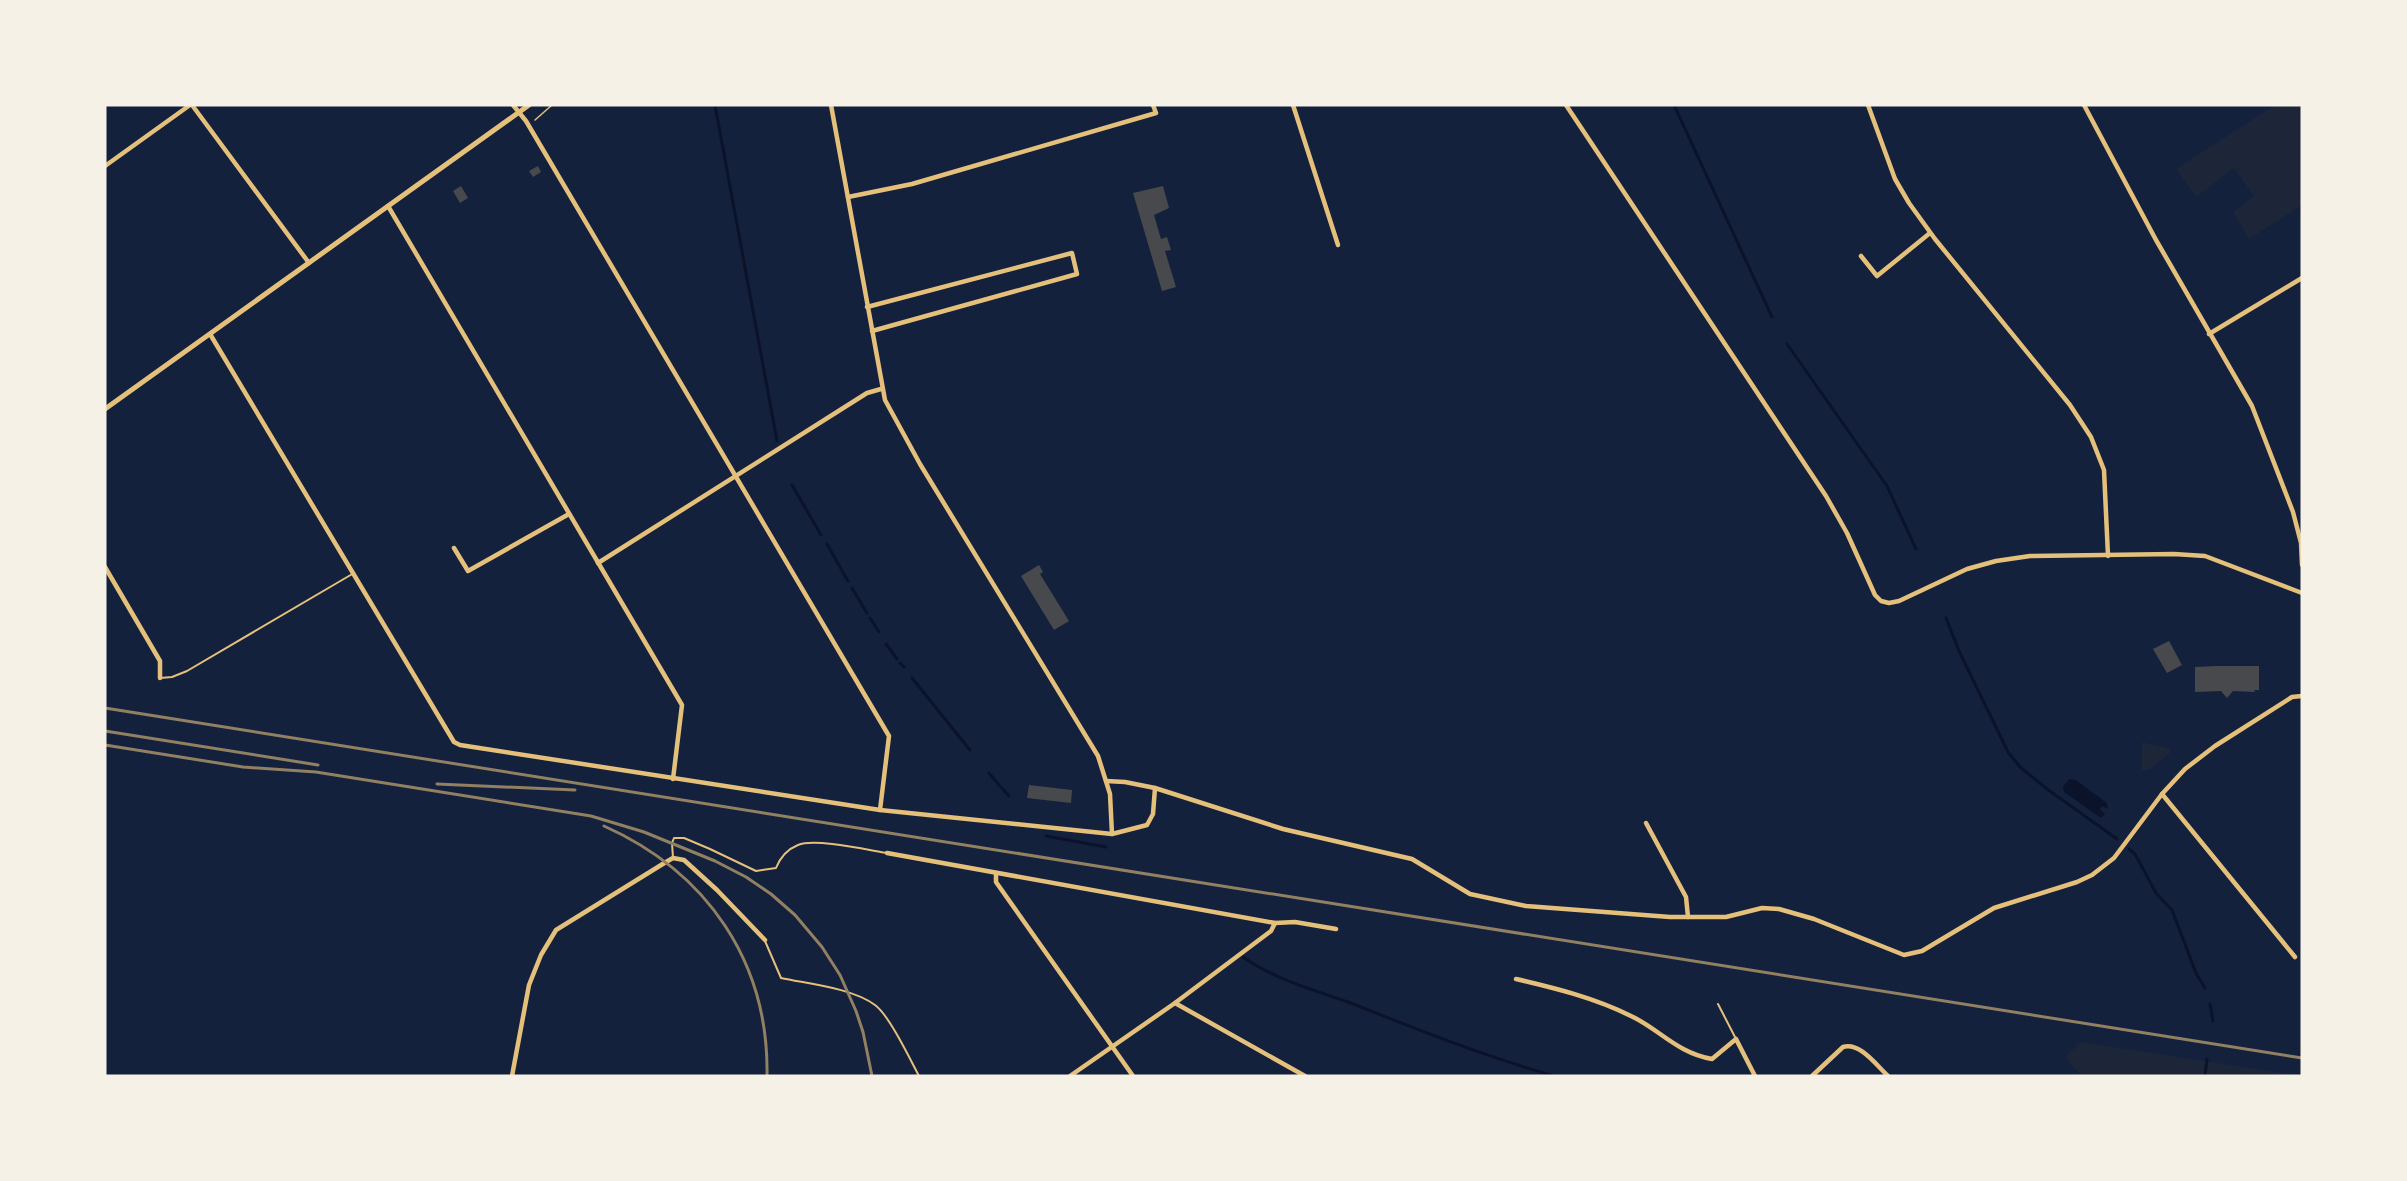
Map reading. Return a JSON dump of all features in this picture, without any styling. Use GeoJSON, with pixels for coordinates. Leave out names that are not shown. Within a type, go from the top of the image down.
{"type":"FeatureCollection","features":[{"type":"Feature","properties":{"kind":"street"},"geometry":{"type":"LineString","coordinates":[[105,166],[191,105],[309,263]]}},
{"type":"Feature","properties":{"kind":"street"},"geometry":{"type":"LineString","coordinates":[[513,105],[520,112],[889,736],[880,810]]}},
{"type":"Feature","properties":{"kind":"street"},"geometry":{"type":"LineString","coordinates":[[105,409],[529,105]]}},
{"type":"Feature","properties":{"kind":"street"},"geometry":{"type":"LineString","coordinates":[[831,105],[881,389],[885,400],[920,464],[1098,756],[1113,817],[1112,834]]}},
{"type":"Feature","properties":{"kind":"street"},"geometry":{"type":"LineString","coordinates":[[848,197],[912,184],[1156,113],[1153,105]]}},
{"type":"Feature","properties":{"kind":"street"},"geometry":{"type":"LineString","coordinates":[[1293,105],[1338,245]]}},
{"type":"Feature","properties":{"kind":"street"},"geometry":{"type":"LineString","coordinates":[[1566,105],[1826,496],[1855,550],[1869,586],[1881,601],[1889,603],[1899,601],[1967,569],[1996,561],[2030,556],[2174,554],[2205,556],[2302,593]]}},
{"type":"Feature","properties":{"kind":"street"},"geometry":{"type":"LineString","coordinates":[[1868,105],[1895,179],[1909,203],[1930,233],[2086,427],[2104,470],[2108,556]]}},
{"type":"Feature","properties":{"kind":"street"},"geometry":{"type":"LineString","coordinates":[[2084,105],[2156,240],[2252,406],[2298,528],[2302,565]]}},
{"type":"Feature","properties":{"kind":"street"},"geometry":{"type":"LineString","coordinates":[[388,206],[682,705],[673,779]]}},
{"type":"Feature","properties":{"kind":"street"},"geometry":{"type":"LineString","coordinates":[[1861,256],[1877,276],[1930,233]]}},
{"type":"Feature","properties":{"kind":"street"},"geometry":{"type":"LineString","coordinates":[[867,307],[1072,253],[1077,274],[872,331]]}},
{"type":"Feature","properties":{"kind":"street"},"geometry":{"type":"LineString","coordinates":[[2209,334],[2302,278]]}},
{"type":"Feature","properties":{"kind":"street"},"geometry":{"type":"LineString","coordinates":[[210,334],[454,742],[460,745],[880,810],[1112,834],[1147,825],[1153,814],[1155,788]]}},
{"type":"Feature","properties":{"kind":"street"},"geometry":{"type":"LineString","coordinates":[[598,563],[867,393],[881,389]]}},
{"type":"Feature","properties":{"kind":"street"},"geometry":{"type":"LineString","coordinates":[[454,548],[468,571],[569,514]]}},
{"type":"Feature","properties":{"kind":"street"},"geometry":{"type":"LineString","coordinates":[[105,567],[160,661],[160,678]]}},
{"type":"Feature","properties":{"kind":"street"},"geometry":{"type":"LineString","coordinates":[[1106,781],[1155,788],[1283,829],[1412,858],[1470,894],[1526,906],[1726,917],[1762,908],[1779,909],[1814,918],[1898,954],[1914,954],[1994,908],[2077,882],[2092,875],[2114,858],[2162,794],[2200,756],[2292,697],[2302,696]]}},
{"type":"Feature","properties":{"kind":"street"},"geometry":{"type":"LineString","coordinates":[[2162,794],[2295,957]]}},
{"type":"Feature","properties":{"kind":"street"},"geometry":{"type":"LineString","coordinates":[[1646,823],[1686,897],[1688,916]]}},
{"type":"Feature","properties":{"kind":"street"},"geometry":{"type":"LineString","coordinates":[[887,853],[1275,923],[1295,922],[1336,929]]}},
{"type":"Feature","properties":{"kind":"street"},"geometry":{"type":"LineString","coordinates":[[512,1076],[529,985],[541,955],[556,930],[673,858],[684,860],[765,940]]}},
{"type":"Feature","properties":{"kind":"street"},"geometry":{"type":"LineString","coordinates":[[996,873],[996,882],[1133,1076]]}},
{"type":"Feature","properties":{"kind":"street"},"geometry":{"type":"LineString","coordinates":[[1070,1076],[1175,1003],[1271,931],[1275,923]]}},
{"type":"Feature","properties":{"kind":"street"},"geometry":{"type":"LineString","coordinates":[[1516,979],[1607,1005],[1633,1017],[1662,1037],[1699,1057],[1712,1059],[1736,1039],[1755,1076]]}},
{"type":"Feature","properties":{"kind":"street"},"geometry":{"type":"LineString","coordinates":[[1175,1003],[1305,1076]]}},
{"type":"Feature","properties":{"kind":"street"},"geometry":{"type":"LineString","coordinates":[[1812,1076],[1843,1047],[1847,1046],[1860,1050],[1888,1076]]}},
{"type":"Feature","properties":{"kind":"lane"},"geometry":{"type":"LineString","coordinates":[[160,678],[172,677],[188,671],[354,573]]}},
{"type":"Feature","properties":{"kind":"lane"},"geometry":{"type":"LineString","coordinates":[[673,858],[674,838],[684,838],[756,871],[776,868],[780,859],[800,844],[831,844],[887,853]]}},
{"type":"Feature","properties":{"kind":"lane"},"geometry":{"type":"LineString","coordinates":[[765,940],[781,978],[849,993],[875,1005],[886,1018],[919,1076]]}},
{"type":"Feature","properties":{"kind":"lane"},"geometry":{"type":"LineString","coordinates":[[1718,1004],[1736,1039]]}},
{"type":"Feature","properties":{"kind":"path"},"geometry":{"type":"LineString","coordinates":[[535,124],[536,119],[552,105]]}},
{"type":"Feature","properties":{"kind":"shaded area"},"geometry":{"type":"Polygon","coordinates":[[[2275,105],[2302,105],[2302,205],[2249,239],[2233,212],[2254,196],[2234,168],[2196,197],[2176,169],[2275,105]]]}},
{"type":"Feature","properties":{"kind":"shaded area"},"geometry":{"type":"Polygon","coordinates":[[[2142,742],[2171,749],[2170,753],[2149,770],[2142,770],[2142,742]]]}},
{"type":"Feature","properties":{"kind":"shaded area"},"geometry":{"type":"Polygon","coordinates":[[[2069,779],[2076,780],[2107,803],[2108,809],[2102,806],[2100,809],[2105,814],[2101,818],[2064,792],[2063,787],[2069,779]]]}},
{"type":"Feature","properties":{"kind":"shaded area"},"geometry":{"type":"Polygon","coordinates":[[[2081,1042],[2301,1076],[2081,1076],[2065,1057],[2081,1042]]]}},
{"type":"Feature","properties":{"kind":"building"},"geometry":{"type":"Polygon","coordinates":[[[538,166],[541,172],[533,177],[529,171],[538,166]]]}},
{"type":"Feature","properties":{"kind":"building"},"geometry":{"type":"Polygon","coordinates":[[[461,186],[468,198],[460,203],[453,191],[461,186]]]}},
{"type":"Feature","properties":{"kind":"building"},"geometry":{"type":"Polygon","coordinates":[[[1163,186],[1169,208],[1154,215],[1161,239],[1167,237],[1171,250],[1165,251],[1176,287],[1162,291],[1133,193],[1163,186]]]}},
{"type":"Feature","properties":{"kind":"building"},"geometry":{"type":"Polygon","coordinates":[[[1039,565],[1043,572],[1040,574],[1069,621],[1054,630],[1021,576],[1039,565]]]}},
{"type":"Feature","properties":{"kind":"building"},"geometry":{"type":"Polygon","coordinates":[[[2169,641],[2182,665],[2167,673],[2153,649],[2169,641]]]}},
{"type":"Feature","properties":{"kind":"building"},"geometry":{"type":"Polygon","coordinates":[[[2259,666],[2259,690],[2254,690],[2255,692],[2233,691],[2227,698],[2221,691],[2195,692],[2195,667],[2259,666]]]}},
{"type":"Feature","properties":{"kind":"building"},"geometry":{"type":"Polygon","coordinates":[[[1029,785],[1072,790],[1071,803],[1027,798],[1029,785]]]}},
{"type":"Feature","properties":{"kind":"waterway"},"geometry":{"type":"LineString","coordinates":[[715,105],[777,441]]}},
{"type":"Feature","properties":{"kind":"waterway"},"geometry":{"type":"LineString","coordinates":[[1674,105],[1772,317]]}},
{"type":"Feature","properties":{"kind":"waterway"},"geometry":{"type":"LineString","coordinates":[[1787,344],[1887,486],[1916,549]]}},
{"type":"Feature","properties":{"kind":"waterway"},"geometry":{"type":"LineString","coordinates":[[792,485],[821,535]]}},
{"type":"Feature","properties":{"kind":"waterway"},"geometry":{"type":"LineString","coordinates":[[827,544],[840,567]]}},
{"type":"Feature","properties":{"kind":"waterway"},"geometry":{"type":"LineString","coordinates":[[841,569],[848,581]]}},
{"type":"Feature","properties":{"kind":"waterway"},"geometry":{"type":"LineString","coordinates":[[852,588],[861,603]]}},
{"type":"Feature","properties":{"kind":"waterway"},"geometry":{"type":"LineString","coordinates":[[862,605],[867,613]]}},
{"type":"Feature","properties":{"kind":"waterway"},"geometry":{"type":"LineString","coordinates":[[870,618],[879,632]]}},
{"type":"Feature","properties":{"kind":"waterway"},"geometry":{"type":"LineString","coordinates":[[1946,618],[1959,651],[2008,752],[2020,767],[2047,789],[2117,839]]}},
{"type":"Feature","properties":{"kind":"waterway"},"geometry":{"type":"LineString","coordinates":[[886,644],[897,659]]}},
{"type":"Feature","properties":{"kind":"waterway"},"geometry":{"type":"LineString","coordinates":[[900,663],[904,667]]}},
{"type":"Feature","properties":{"kind":"waterway"},"geometry":{"type":"LineString","coordinates":[[912,678],[970,750]]}},
{"type":"Feature","properties":{"kind":"waterway"},"geometry":{"type":"LineString","coordinates":[[989,773],[999,785]]}},
{"type":"Feature","properties":{"kind":"waterway"},"geometry":{"type":"LineString","coordinates":[[1001,787],[1009,796]]}},
{"type":"Feature","properties":{"kind":"waterway"},"geometry":{"type":"LineString","coordinates":[[1046,836],[1106,847]]}},
{"type":"Feature","properties":{"kind":"waterway"},"geometry":{"type":"LineString","coordinates":[[2129,849],[2135,854],[2156,893],[2172,910],[2196,973],[2205,988]]}},
{"type":"Feature","properties":{"kind":"waterway"},"geometry":{"type":"LineString","coordinates":[[1243,957],[1294,983],[1476,1051],[1554,1076]]}},
{"type":"Feature","properties":{"kind":"waterway"},"geometry":{"type":"LineString","coordinates":[[2210,1004],[2213,1021]]}},
{"type":"Feature","properties":{"kind":"waterway"},"geometry":{"type":"LineString","coordinates":[[2205,1076],[2207,1059]]}},
{"type":"Feature","properties":{"kind":"railway"},"geometry":{"type":"LineString","coordinates":[[105,708],[2302,1058]]}},
{"type":"Feature","properties":{"kind":"railway"},"geometry":{"type":"LineString","coordinates":[[105,731],[318,765]]}},
{"type":"Feature","properties":{"kind":"railway"},"geometry":{"type":"LineString","coordinates":[[105,745],[243,767],[316,772],[591,816],[644,832],[715,861],[746,877],[771,894],[795,915],[822,947],[840,975],[856,1011],[872,1076]]}},
{"type":"Feature","properties":{"kind":"railway"},"geometry":{"type":"LineString","coordinates":[[437,784],[575,790]]}},
{"type":"Feature","properties":{"kind":"railway"},"geometry":{"type":"LineString","coordinates":[[604,826],[641,845],[673,868],[701,895],[725,925],[743,959],[757,995],[765,1034],[767,1076]]}}]}
